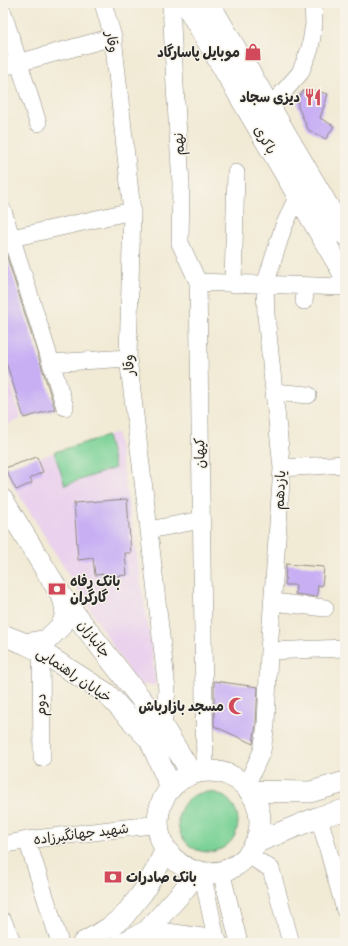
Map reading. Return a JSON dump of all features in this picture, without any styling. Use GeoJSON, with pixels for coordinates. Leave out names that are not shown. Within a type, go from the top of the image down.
{"type":"FeatureCollection","features":[{"type":"Feature","properties":{"kind":"main road","name":"باکری"},"geometry":{"type":"LineString","coordinates":[[185,3],[345,276]]}},
{"type":"Feature","properties":{"kind":"main road","name":"باکری"},"geometry":{"type":"LineString","coordinates":[[209,3],[345,235]]}},
{"type":"Feature","properties":{"kind":"main road","name":"جانبازان"},"geometry":{"type":"LineString","coordinates":[[3,500],[64,600],[198,772]]}},
{"type":"Feature","properties":{"kind":"main road"},"geometry":{"type":"LineString","coordinates":[[33,648],[47,640],[62,625],[66,614],[64,600]]}},
{"type":"Feature","properties":{"kind":"main road"},"geometry":{"type":"LineString","coordinates":[[64,667],[62,655],[63,646],[66,640],[71,634],[80,628],[87,630]]}},
{"type":"Feature","properties":{"kind":"main road","name":"خیابان راهنمایی"},"geometry":{"type":"LineString","coordinates":[[3,635],[33,648],[106,693],[150,740],[171,788]]}},
{"type":"Feature","properties":{"kind":"main road"},"geometry":{"type":"LineString","coordinates":[[252,849],[259,830],[260,816],[256,803],[248,789],[237,779],[216,771],[198,772],[181,780],[171,788],[164,799],[160,811],[159,824],[161,837],[171,855],[183,865],[190,869],[207,872],[231,868],[252,849],[319,816],[345,810]]}},
{"type":"Feature","properties":{"kind":"main road"},"geometry":{"type":"LineString","coordinates":[[248,789],[310,792],[345,782]]}},
{"type":"Feature","properties":{"kind":"main road"},"geometry":{"type":"LineString","coordinates":[[83,943],[109,928],[124,916],[143,892],[156,870],[166,848]]}},
{"type":"Feature","properties":{"kind":"main road"},"geometry":{"type":"LineString","coordinates":[[123,943],[147,931],[183,891],[207,872]]}},
{"type":"Feature","properties":{"kind":"main road"},"geometry":{"type":"LineString","coordinates":[[147,931],[217,942]]}},
{"type":"Feature","properties":{"kind":"street","name":"وقار"},"geometry":{"type":"LineString","coordinates":[[103,3],[113,37],[132,211],[128,358],[167,690],[163,726]]}},
{"type":"Feature","properties":{"kind":"street","name":"نهم"},"geometry":{"type":"LineString","coordinates":[[171,3],[181,184],[180,243],[198,282]]}},
{"type":"Feature","properties":{"kind":"street"},"geometry":{"type":"LineString","coordinates":[[270,107],[300,73],[310,49],[314,24],[313,3]]}},
{"type":"Feature","properties":{"kind":"street"},"geometry":{"type":"LineString","coordinates":[[3,13],[11,65],[38,123]]}},
{"type":"Feature","properties":{"kind":"street"},"geometry":{"type":"LineString","coordinates":[[11,65],[113,37]]}},
{"type":"Feature","properties":{"kind":"street"},"geometry":{"type":"LineString","coordinates":[[233,284],[236,173]]}},
{"type":"Feature","properties":{"kind":"street","name":"یازدهم"},"geometry":{"type":"LineString","coordinates":[[248,789],[262,751],[266,725],[269,651],[282,468],[266,314],[265,285],[278,248],[283,228],[298,195]]}},
{"type":"Feature","properties":{"kind":"street"},"geometry":{"type":"LineString","coordinates":[[3,211],[64,408]]}},
{"type":"Feature","properties":{"kind":"street"},"geometry":{"type":"LineString","coordinates":[[12,238],[132,211]]}},
{"type":"Feature","properties":{"kind":"street"},"geometry":{"type":"LineString","coordinates":[[198,282],[265,285],[305,294],[345,287]]}},
{"type":"Feature","properties":{"kind":"street","name":"کیهان"},"geometry":{"type":"LineString","coordinates":[[198,282],[201,520],[198,772]]}},
{"type":"Feature","properties":{"kind":"street"},"geometry":{"type":"LineString","coordinates":[[51,363],[128,358]]}},
{"type":"Feature","properties":{"kind":"street"},"geometry":{"type":"LineString","coordinates":[[274,392],[308,395]]}},
{"type":"Feature","properties":{"kind":"street"},"geometry":{"type":"LineString","coordinates":[[282,468],[345,464]]}},
{"type":"Feature","properties":{"kind":"street"},"geometry":{"type":"LineString","coordinates":[[149,530],[201,520]]}},
{"type":"Feature","properties":{"kind":"street"},"geometry":{"type":"LineString","coordinates":[[273,602],[325,608]]}},
{"type":"Feature","properties":{"kind":"street","name":"دوم"},"geometry":{"type":"LineString","coordinates":[[33,648],[42,758]]}},
{"type":"Feature","properties":{"kind":"street"},"geometry":{"type":"LineString","coordinates":[[269,651],[345,648]]}},
{"type":"Feature","properties":{"kind":"street"},"geometry":{"type":"LineString","coordinates":[[319,816],[345,910]]}},
{"type":"Feature","properties":{"kind":"street","name":"شهید جهانگیرزاده"},"geometry":{"type":"LineString","coordinates":[[3,845],[27,840],[159,824]]}},
{"type":"Feature","properties":{"kind":"street"},"geometry":{"type":"LineString","coordinates":[[27,840],[60,943]]}},
{"type":"Feature","properties":{"kind":"street"},"geometry":{"type":"LineString","coordinates":[[252,849],[271,870],[291,943]]}},
{"type":"Feature","properties":{"kind":"street"},"geometry":{"type":"LineString","coordinates":[[207,872],[217,942]]}},
{"type":"Feature","properties":{"kind":"street"},"geometry":{"type":"LineString","coordinates":[[207,872],[239,943]]}},
{"type":"Feature","properties":{"kind":"street"},"geometry":{"type":"LineString","coordinates":[[3,921],[13,943]]}},
{"type":"Feature","properties":{"kind":"shaded area"},"geometry":{"type":"Polygon","coordinates":[[[3,361],[21,418],[3,427],[3,361]]]}},
{"type":"Feature","properties":{"kind":"shaded area"},"geometry":{"type":"Polygon","coordinates":[[[117,433],[150,638],[156,685],[138,685],[16,490],[5,468],[117,433]]]}},
{"type":"Feature","properties":{"kind":"green space"},"geometry":{"type":"Polygon","coordinates":[[[107,436],[115,468],[65,485],[54,452],[107,436]]]}},
{"type":"Feature","properties":{"kind":"green space"},"geometry":{"type":"Polygon","coordinates":[[[208,792],[225,797],[233,805],[238,822],[233,839],[225,847],[208,852],[191,847],[183,839],[178,822],[183,805],[191,797],[208,792]]]}},
{"type":"Feature","properties":{"kind":"building"},"geometry":{"type":"Polygon","coordinates":[[[308,89],[328,94],[320,118],[334,126],[326,139],[308,129],[298,107],[300,95],[303,91],[308,89]]]}},
{"type":"Feature","properties":{"kind":"building"},"geometry":{"type":"Polygon","coordinates":[[[3,244],[55,409],[24,418],[3,353],[3,244]]]}},
{"type":"Feature","properties":{"kind":"building"},"geometry":{"type":"Polygon","coordinates":[[[37,457],[43,472],[30,478],[32,483],[16,490],[5,468],[37,457]]]}},
{"type":"Feature","properties":{"kind":"building"},"geometry":{"type":"Polygon","coordinates":[[[127,499],[131,553],[125,553],[127,575],[106,577],[106,574],[95,575],[93,558],[78,560],[74,503],[127,499]]]}},
{"type":"Feature","properties":{"kind":"building"},"geometry":{"type":"Polygon","coordinates":[[[286,564],[324,567],[322,586],[318,585],[317,597],[295,594],[296,585],[285,585],[286,564]]]}},
{"type":"Feature","properties":{"kind":"building","name":"مسجد بازارباش"},"geometry":{"type":"Polygon","coordinates":[[[214,681],[258,687],[256,724],[253,744],[214,726],[214,681]]]}},
{"type":"Feature","properties":{"kind":"place","name":"موبایل پاسارگاد"},"geometry":{"type":"Point","coordinates":[253,52]}},
{"type":"Feature","properties":{"kind":"place","name":"دیزى سجاد"},"geometry":{"type":"Point","coordinates":[313,97]}},
{"type":"Feature","properties":{"kind":"place","name":"بانک رفاه گارگران"},"geometry":{"type":"Point","coordinates":[57,589]}},
{"type":"Feature","properties":{"kind":"place","name":"مسجد بازارباش"},"geometry":{"type":"Point","coordinates":[237,706]}},
{"type":"Feature","properties":{"kind":"place","name":"بانک صادرات"},"geometry":{"type":"Point","coordinates":[113,877]}}]}
